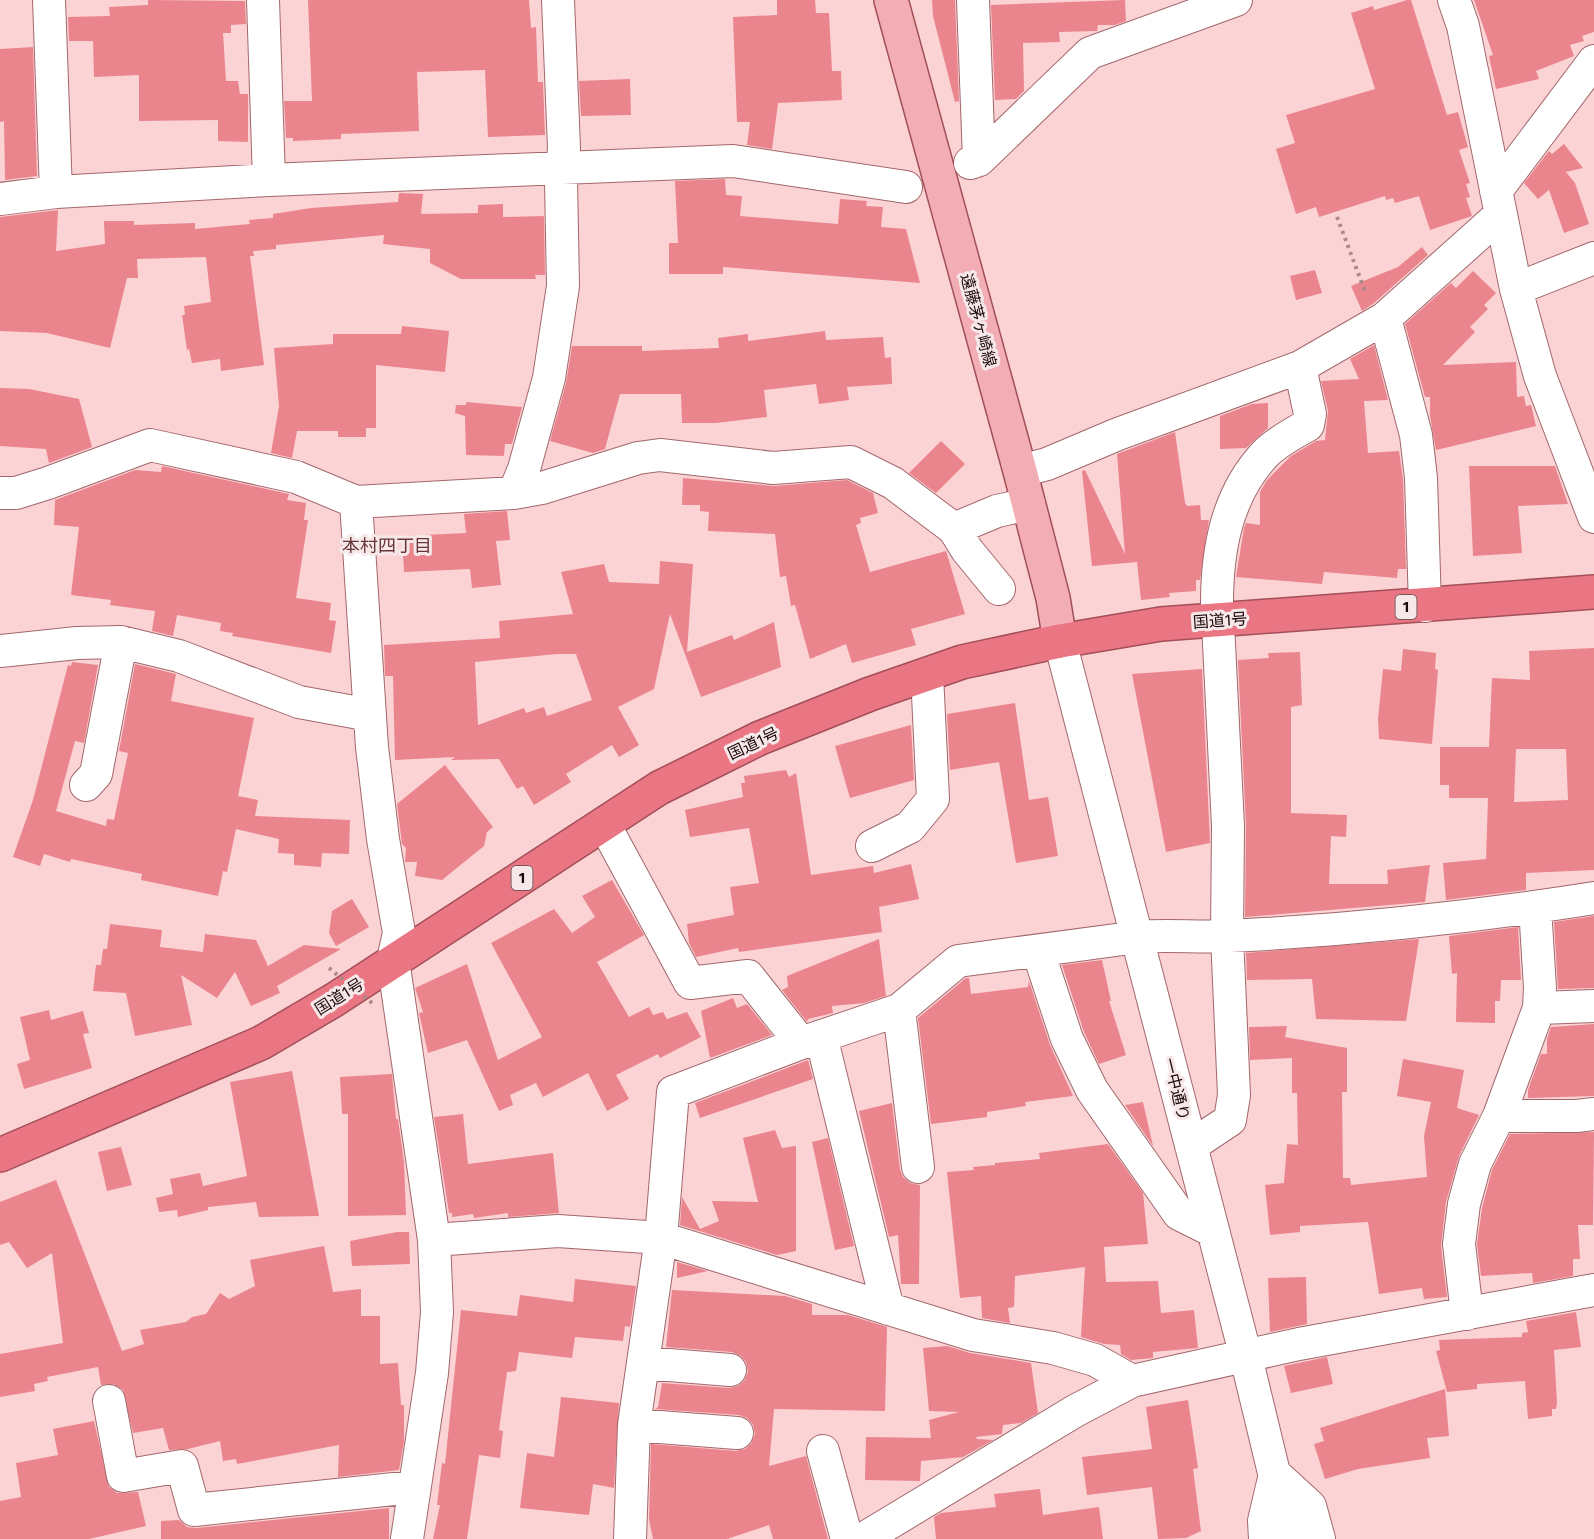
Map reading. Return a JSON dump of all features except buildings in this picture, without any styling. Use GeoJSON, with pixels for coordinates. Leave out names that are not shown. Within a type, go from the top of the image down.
{"type":"FeatureCollection","features":[{"type":"Feature","properties":{"kind":"highway","name":"国道1号"},"geometry":{"type":"LineString","coordinates":[[0,1155],[261,1043],[334,1000],[659,788],[760,738],[927,674],[962,662],[1060,641],[1161,624],[1594,592]]}},
{"type":"Feature","properties":{"kind":"main road","name":"遠藤茅ヶ崎線"},"geometry":{"type":"LineString","coordinates":[[891,0],[1029,504],[1053,597],[1060,641]]}},
{"type":"Feature","properties":{"kind":"street"},"geometry":{"type":"LineString","coordinates":[[49,0],[56,192]]}},
{"type":"Feature","properties":{"kind":"street"},"geometry":{"type":"LineString","coordinates":[[263,0],[269,180]]}},
{"type":"Feature","properties":{"kind":"street"},"geometry":{"type":"LineString","coordinates":[[514,493],[524,469],[549,378],[563,286],[562,167],[564,148],[558,0]]}},
{"type":"Feature","properties":{"kind":"street"},"geometry":{"type":"LineString","coordinates":[[974,0],[974,162],[1090,53],[1236,0]]}},
{"type":"Feature","properties":{"kind":"street"},"geometry":{"type":"LineString","coordinates":[[1455,0],[1463,26],[1516,289],[1540,376],[1594,517]]}},
{"type":"Feature","properties":{"kind":"street"},"geometry":{"type":"LineString","coordinates":[[1020,471],[1047,464],[1118,434],[1300,367],[1381,320],[1498,203],[1594,61]]}},
{"type":"Feature","properties":{"kind":"street"},"geometry":{"type":"LineString","coordinates":[[0,199],[56,192],[269,180],[733,161],[906,187]]}},
{"type":"Feature","properties":{"kind":"street"},"geometry":{"type":"LineString","coordinates":[[1516,289],[1594,258]]}},
{"type":"Feature","properties":{"kind":"street"},"geometry":{"type":"LineString","coordinates":[[1381,320],[1416,435],[1421,478],[1425,606]]}},
{"type":"Feature","properties":{"kind":"street"},"geometry":{"type":"LineString","coordinates":[[1191,1146],[1230,1120],[1234,1095],[1227,936],[1228,826],[1217,620],[1217,575],[1224,527],[1246,476],[1267,451],[1308,425],[1310,414],[1300,367]]}},
{"type":"Feature","properties":{"kind":"street"},"geometry":{"type":"LineString","coordinates":[[0,493],[16,493],[48,483],[150,445],[296,477],[356,502],[514,493],[542,488],[638,458],[660,454],[773,468],[851,462],[893,483],[954,529],[967,550],[999,589]]}},
{"type":"Feature","properties":{"kind":"street"},"geometry":{"type":"LineString","coordinates":[[356,502],[370,715],[383,839],[399,933],[393,960],[434,1240],[437,1311],[432,1373],[413,1487],[407,1539]]}},
{"type":"Feature","properties":{"kind":"street"},"geometry":{"type":"LineString","coordinates":[[954,529],[997,511],[1029,504]]}},
{"type":"Feature","properties":{"kind":"street","name":"一中通り"},"geometry":{"type":"LineString","coordinates":[[1060,641],[1246,1357],[1290,1539]]}},
{"type":"Feature","properties":{"kind":"street"},"geometry":{"type":"LineString","coordinates":[[0,651],[77,643],[121,642],[179,656],[299,702],[370,715]]}},
{"type":"Feature","properties":{"kind":"street"},"geometry":{"type":"LineString","coordinates":[[86,785],[96,774],[121,642]]}},
{"type":"Feature","properties":{"kind":"street"},"geometry":{"type":"LineString","coordinates":[[872,846],[910,827],[933,799],[927,674]]}},
{"type":"Feature","properties":{"kind":"street"},"geometry":{"type":"LineString","coordinates":[[604,824],[690,983],[747,976],[811,1040],[888,1309]]}},
{"type":"Feature","properties":{"kind":"street"},"geometry":{"type":"LineString","coordinates":[[630,1539],[634,1425],[661,1238],[673,1092],[811,1040],[899,1010],[958,961],[1164,934],[1227,936],[1357,926],[1535,907],[1594,898]]}},
{"type":"Feature","properties":{"kind":"street"},"geometry":{"type":"LineString","coordinates":[[1467,1314],[1459,1244],[1464,1204],[1475,1164],[1499,1116],[1539,1008],[1535,907]]}},
{"type":"Feature","properties":{"kind":"street"},"geometry":{"type":"LineString","coordinates":[[1038,951],[1067,1039],[1092,1090],[1179,1214],[1213,1231]]}},
{"type":"Feature","properties":{"kind":"street"},"geometry":{"type":"LineString","coordinates":[[1539,1008],[1594,1006]]}},
{"type":"Feature","properties":{"kind":"street"},"geometry":{"type":"LineString","coordinates":[[899,1010],[918,1167]]}},
{"type":"Feature","properties":{"kind":"street"},"geometry":{"type":"LineString","coordinates":[[1499,1116],[1577,1116],[1594,1113]]}},
{"type":"Feature","properties":{"kind":"street"},"geometry":{"type":"LineString","coordinates":[[434,1240],[558,1231],[661,1238],[973,1335],[1053,1348],[1095,1360],[1132,1381]]}},
{"type":"Feature","properties":{"kind":"street"},"geometry":{"type":"LineString","coordinates":[[863,1539],[1075,1411],[1132,1381],[1299,1344],[1594,1290]]}},
{"type":"Feature","properties":{"kind":"street"},"geometry":{"type":"LineString","coordinates":[[644,1363],[730,1370]]}},
{"type":"Feature","properties":{"kind":"street"},"geometry":{"type":"LineString","coordinates":[[109,1401],[123,1476],[182,1466],[194,1510],[413,1487]]}},
{"type":"Feature","properties":{"kind":"street"},"geometry":{"type":"LineString","coordinates":[[634,1425],[737,1433]]}},
{"type":"Feature","properties":{"kind":"street"},"geometry":{"type":"LineString","coordinates":[[823,1451],[847,1539]]}},
{"type":"Feature","properties":{"kind":"street"},"geometry":{"type":"LineString","coordinates":[[1265,1539],[1264,1521],[1275,1474],[1310,1506],[1319,1539]]}},
{"type":"Feature","properties":{"kind":"path"},"geometry":{"type":"LineString","coordinates":[[1337,216],[1381,320]]}},
{"type":"Feature","properties":{"kind":"path"},"geometry":{"type":"LineString","coordinates":[[329,968],[372,1003]]}},
{"type":"Feature","properties":{"kind":"district","name":"本村四丁目"},"geometry":{"type":"Point","coordinates":[387,546]}}]}
